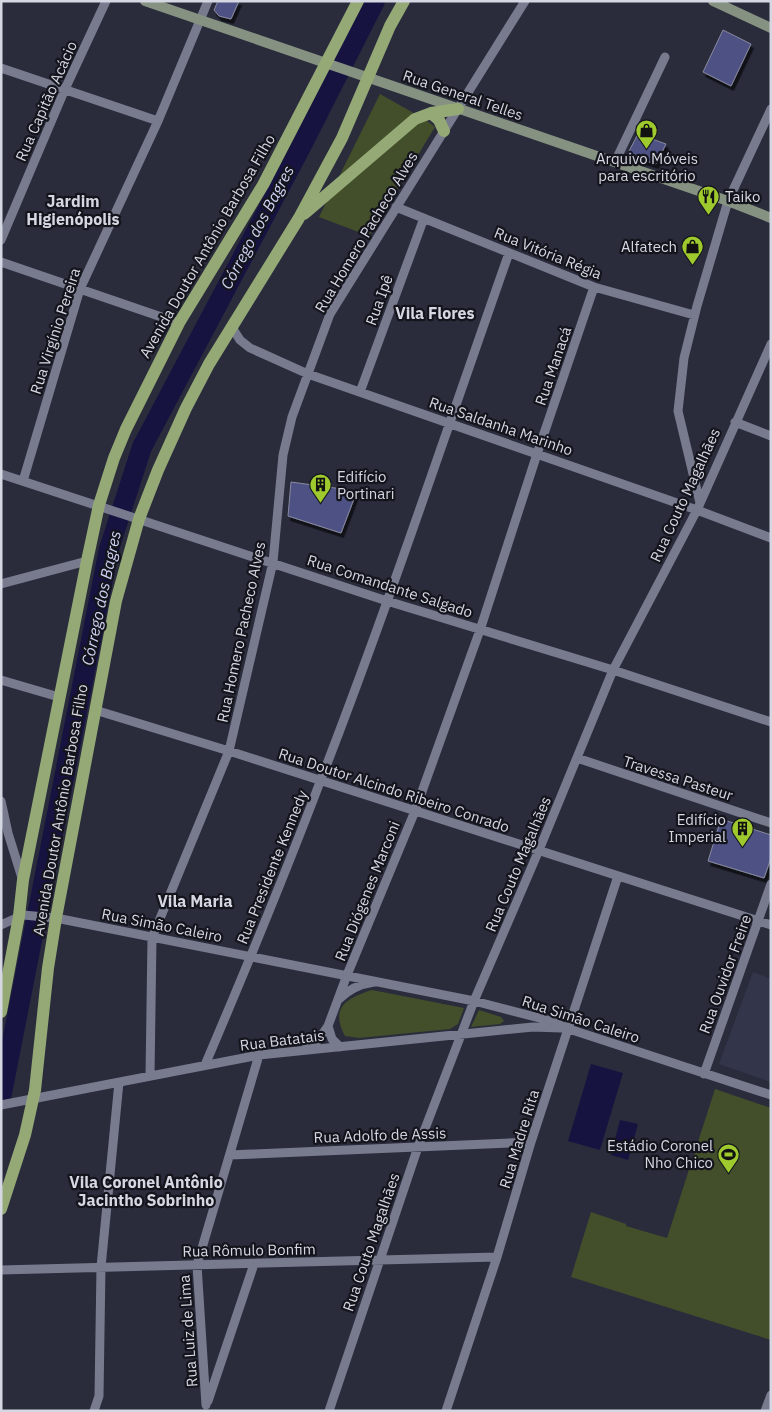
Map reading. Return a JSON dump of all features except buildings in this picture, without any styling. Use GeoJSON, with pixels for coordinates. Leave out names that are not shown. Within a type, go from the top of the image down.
{"type":"FeatureCollection","features":[{"type":"Feature","properties":{"kind":"main road","name":"Avenida Doutor Antônio Barbosa Filho"},"geometry":{"type":"LineString","coordinates":[[1,1012],[24,915],[23,880],[86,561],[104,507],[114,458],[126,429],[178,323],[263,185],[358,1]]}},
{"type":"Feature","properties":{"kind":"main road","name":"Avenida Doutor Antônio Barbosa Filho"},"geometry":{"type":"LineString","coordinates":[[1,1209],[33,1104],[53,918],[116,601],[135,518],[186,408],[231,326],[298,218],[342,138],[390,26],[404,1]]}},
{"type":"Feature","properties":{"kind":"main road"},"geometry":{"type":"LineString","coordinates":[[298,218],[415,119],[431,113],[458,109]]}},
{"type":"Feature","properties":{"kind":"main road"},"geometry":{"type":"LineString","coordinates":[[431,113],[439,120],[444,132]]}},
{"type":"Feature","properties":{"kind":"street","name":"Rua Capitão Acácio"},"geometry":{"type":"LineString","coordinates":[[1,240],[65,89],[106,1]]}},
{"type":"Feature","properties":{"kind":"street","name":"Rua General Telles"},"geometry":{"type":"LineString","coordinates":[[145,1],[728,201],[771,218]]}},
{"type":"Feature","properties":{"kind":"street","name":"Rua Virgínio Pereira"},"geometry":{"type":"LineString","coordinates":[[23,481],[80,289],[158,121],[208,1]]}},
{"type":"Feature","properties":{"kind":"street","name":"Rua Homero Pacheco Alves"},"geometry":{"type":"LineString","coordinates":[[150,1076],[152,938],[229,751],[273,562],[284,448],[292,417],[330,314],[525,1]]}},
{"type":"Feature","properties":{"kind":"street"},"geometry":{"type":"LineString","coordinates":[[713,1],[771,28]]}},
{"type":"Feature","properties":{"kind":"street"},"geometry":{"type":"LineString","coordinates":[[615,162],[665,57]]}},
{"type":"Feature","properties":{"kind":"street"},"geometry":{"type":"LineString","coordinates":[[1,68],[158,121]]}},
{"type":"Feature","properties":{"kind":"street"},"geometry":{"type":"LineString","coordinates":[[698,506],[678,411],[684,358],[694,315],[728,201],[771,109]]}},
{"type":"Feature","properties":{"kind":"street","name":"Rua Vitória Régia"},"geometry":{"type":"LineString","coordinates":[[396,207],[594,287],[694,315]]}},
{"type":"Feature","properties":{"kind":"street","name":"Rua Ipê"},"geometry":{"type":"LineString","coordinates":[[360,392],[424,218]]}},
{"type":"Feature","properties":{"kind":"street","name":"Rua Presidente Kennedy"},"geometry":{"type":"LineString","coordinates":[[205,1065],[252,956],[321,781],[387,601],[509,253]]}},
{"type":"Feature","properties":{"kind":"street"},"geometry":{"type":"LineString","coordinates":[[1,262],[178,323]]}},
{"type":"Feature","properties":{"kind":"street","name":"Rua Manacá"},"geometry":{"type":"LineString","coordinates":[[537,454],[594,287]]}},
{"type":"Feature","properties":{"kind":"street","name":"Rua Saldanha Marinho"},"geometry":{"type":"LineString","coordinates":[[231,326],[240,340],[250,348],[263,356],[308,374],[537,454],[698,506],[771,538]]}},
{"type":"Feature","properties":{"kind":"street","name":"Rua Couto Magalhães"},"geometry":{"type":"LineString","coordinates":[[329,1411],[418,1147],[474,1001],[613,670],[698,506],[771,344]]}},
{"type":"Feature","properties":{"kind":"street"},"geometry":{"type":"LineString","coordinates":[[735,422],[771,436]]}},
{"type":"Feature","properties":{"kind":"street","name":"Rua Diógenes Marconi"},"geometry":{"type":"LineString","coordinates":[[304,1050],[319,1039],[328,1026],[347,975],[415,811],[480,630],[537,454]]}},
{"type":"Feature","properties":{"kind":"street","name":"Rua Comandante Salgado"},"geometry":{"type":"LineString","coordinates":[[1,474],[387,601],[613,670],[771,722]]}},
{"type":"Feature","properties":{"kind":"street"},"geometry":{"type":"LineString","coordinates":[[1,584],[86,561]]}},
{"type":"Feature","properties":{"kind":"street"},"geometry":{"type":"LineString","coordinates":[[1,680],[59,697]]}},
{"type":"Feature","properties":{"kind":"street","name":"Rua Doutor Alcindo Ribeiro Conrado"},"geometry":{"type":"LineString","coordinates":[[95,710],[229,751],[771,925]]}},
{"type":"Feature","properties":{"kind":"street","name":"Travessa Pasteur"},"geometry":{"type":"LineString","coordinates":[[577,758],[771,823]]}},
{"type":"Feature","properties":{"kind":"street"},"geometry":{"type":"LineString","coordinates":[[1,801],[8,833],[23,880]]}},
{"type":"Feature","properties":{"kind":"street","name":"Rua Madre Rita"},"geometry":{"type":"LineString","coordinates":[[446,1411],[618,876]]}},
{"type":"Feature","properties":{"kind":"street","name":"Rua Ouvidor Freire"},"geometry":{"type":"LineString","coordinates":[[704,1074],[771,884]]}},
{"type":"Feature","properties":{"kind":"street"},"geometry":{"type":"LineString","coordinates":[[1,924],[24,915]]}},
{"type":"Feature","properties":{"kind":"street","name":"Rua Simão Caleiro"},"geometry":{"type":"LineString","coordinates":[[24,915],[53,918],[252,956],[474,1001],[551,1021],[569,1029],[771,1095]]}},
{"type":"Feature","properties":{"kind":"street"},"geometry":{"type":"LineString","coordinates":[[329,972],[338,978],[342,990]]}},
{"type":"Feature","properties":{"kind":"street","name":"Rua Simão Caleiro"},"geometry":{"type":"LineString","coordinates":[[338,999],[346,992],[366,983],[379,982]]}},
{"type":"Feature","properties":{"kind":"street"},"geometry":{"type":"LineString","coordinates":[[328,1026],[332,1040],[340,1047]]}},
{"type":"Feature","properties":{"kind":"street","name":"Rua Batatais"},"geometry":{"type":"LineString","coordinates":[[1,1105],[260,1055],[533,1028],[569,1029]]}},
{"type":"Feature","properties":{"kind":"street","name":"Rua Luiz de Lima"},"geometry":{"type":"LineString","coordinates":[[205,1408],[197,1265],[260,1055]]}},
{"type":"Feature","properties":{"kind":"street"},"geometry":{"type":"LineString","coordinates":[[94,1411],[99,1396],[102,1268],[119,1082]]}},
{"type":"Feature","properties":{"kind":"street","name":"Rua Adolfo de Assis"},"geometry":{"type":"LineString","coordinates":[[230,1155],[531,1142]]}},
{"type":"Feature","properties":{"kind":"street","name":"Rua Rômulo Bonfim"},"geometry":{"type":"LineString","coordinates":[[1,1270],[497,1257]]}},
{"type":"Feature","properties":{"kind":"street","name":"Rua Luiz de Lima"},"geometry":{"type":"LineString","coordinates":[[205,1408],[254,1264]]}},
{"type":"Feature","properties":{"kind":"street"},"geometry":{"type":"LineString","coordinates":[[765,1411],[771,1395]]}},
{"type":"Feature","properties":{"kind":"shaded area"},"geometry":{"type":"Polygon","coordinates":[[[753,972],[771,979],[771,1082],[719,1064],[753,972]]]}},
{"type":"Feature","properties":{"kind":"shaded area"},"geometry":{"type":"Polygon","coordinates":[[[591,1064],[623,1073],[600,1150],[568,1141],[591,1064]]]}},
{"type":"Feature","properties":{"kind":"shaded area"},"geometry":{"type":"Polygon","coordinates":[[[620,1120],[638,1124],[628,1160],[611,1155],[620,1120]]]}},
{"type":"Feature","properties":{"kind":"green space"},"geometry":{"type":"Polygon","coordinates":[[[380,94],[435,127],[369,236],[319,217],[380,94]]]}},
{"type":"Feature","properties":{"kind":"green space"},"geometry":{"type":"Polygon","coordinates":[[[372,990],[464,1008],[458,1024],[450,1029],[359,1038],[345,1036],[339,1018],[340,1011],[348,1001],[372,990]]]}},
{"type":"Feature","properties":{"kind":"green space"},"geometry":{"type":"Polygon","coordinates":[[[479,1010],[501,1017],[504,1021],[500,1024],[471,1027],[479,1010]]]}},
{"type":"Feature","properties":{"kind":"green space","name":"Estádio Coronel Nho Chico"},"geometry":{"type":"Polygon","coordinates":[[[715,1089],[771,1108],[771,1340],[571,1277],[591,1212],[626,1224],[626,1226],[667,1238],[715,1089]]]}},
{"type":"Feature","properties":{"kind":"waterway","name":"Córrego dos Bagres"},"geometry":{"type":"LineString","coordinates":[[1,1098],[109,549],[142,447],[302,145],[375,1]]}},
{"type":"Feature","properties":{"kind":"place","name":"Arquivo Móveis para escritório"},"geometry":{"type":"Point","coordinates":[647,149]}},
{"type":"Feature","properties":{"kind":"place","name":"Taiko"},"geometry":{"type":"Point","coordinates":[709,215]}},
{"type":"Feature","properties":{"kind":"place","name":"Alfatech"},"geometry":{"type":"Point","coordinates":[693,265]}},
{"type":"Feature","properties":{"kind":"place","name":"Edifício Portinari"},"geometry":{"type":"Point","coordinates":[321,504]}},
{"type":"Feature","properties":{"kind":"place","name":"Edifício Imperial"},"geometry":{"type":"Point","coordinates":[742,847]}},
{"type":"Feature","properties":{"kind":"place","name":"Estádio Coronel Nho Chico"},"geometry":{"type":"Point","coordinates":[729,1173]}},
{"type":"Feature","properties":{"kind":"district","name":"Jardim Higienópolis"},"geometry":{"type":"Point","coordinates":[73,210]}},
{"type":"Feature","properties":{"kind":"district","name":"Vila Flores"},"geometry":{"type":"Point","coordinates":[435,313]}},
{"type":"Feature","properties":{"kind":"district","name":"Vila Maria"},"geometry":{"type":"Point","coordinates":[195,901]}},
{"type":"Feature","properties":{"kind":"district","name":"Vila Coronel Antônio Jacintho Sobrinho"},"geometry":{"type":"Point","coordinates":[146,1191]}}]}
